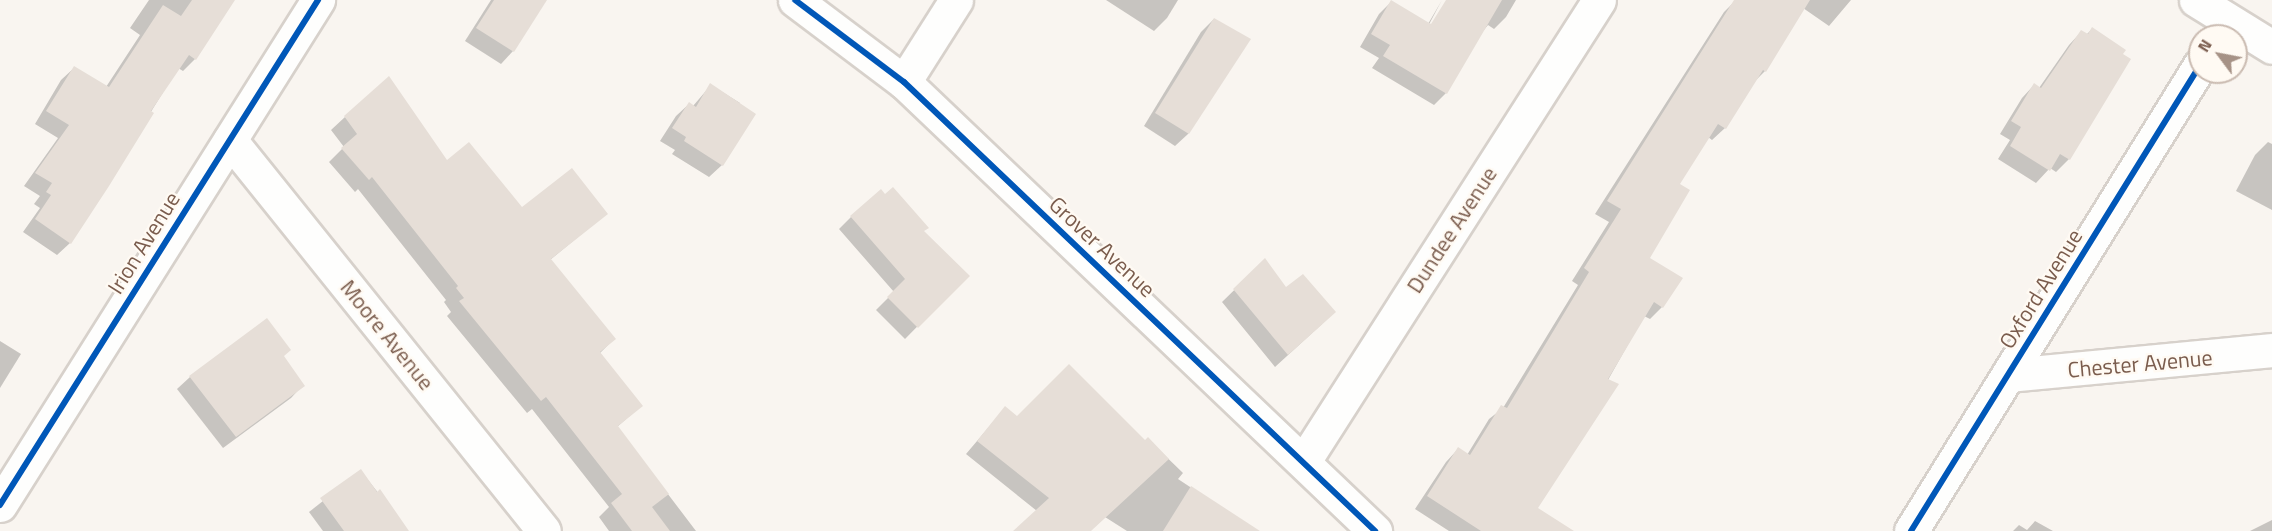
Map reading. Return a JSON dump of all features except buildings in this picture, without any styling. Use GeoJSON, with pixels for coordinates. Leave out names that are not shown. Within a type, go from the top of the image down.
{"type":"FeatureCollection","features":[{"type":"Feature","properties":{"kind":"street","name":"Irion Avenue"},"geometry":{"type":"LineString","coordinates":[[0,505],[318,0]]}},
{"type":"Feature","properties":{"kind":"street","name":"Grover Avenue"},"geometry":{"type":"LineString","coordinates":[[795,0],[904,82],[980,157],[1304,461],[1375,531]]}},
{"type":"Feature","properties":{"kind":"street"},"geometry":{"type":"LineString","coordinates":[[904,82],[956,0]]}},
{"type":"Feature","properties":{"kind":"street","name":"Dundee Avenue"},"geometry":{"type":"LineString","coordinates":[[1304,461],[1599,0]]}},
{"type":"Feature","properties":{"kind":"street"},"geometry":{"type":"LineString","coordinates":[[2196,0],[2272,47]]}},
{"type":"Feature","properties":{"kind":"street","name":"Oxford Avenue"},"geometry":{"type":"LineString","coordinates":[[1911,531],[2188,84]]}},
{"type":"Feature","properties":{"kind":"street","name":"Moore Avenue"},"geometry":{"type":"LineString","coordinates":[[230,140],[544,531]]}},
{"type":"Feature","properties":{"kind":"street","name":"Chester Avenue"},"geometry":{"type":"LineString","coordinates":[[2008,375],[2272,350]]}},
{"type":"Feature","properties":{"kind":"cycle path"},"geometry":{"type":"LineString","coordinates":[[0,505],[318,0]]}},
{"type":"Feature","properties":{"kind":"cycle path"},"geometry":{"type":"LineString","coordinates":[[795,0],[904,82],[1375,531]]}},
{"type":"Feature","properties":{"kind":"cycle path"},"geometry":{"type":"LineString","coordinates":[[1911,531],[2188,84]]}}]}
